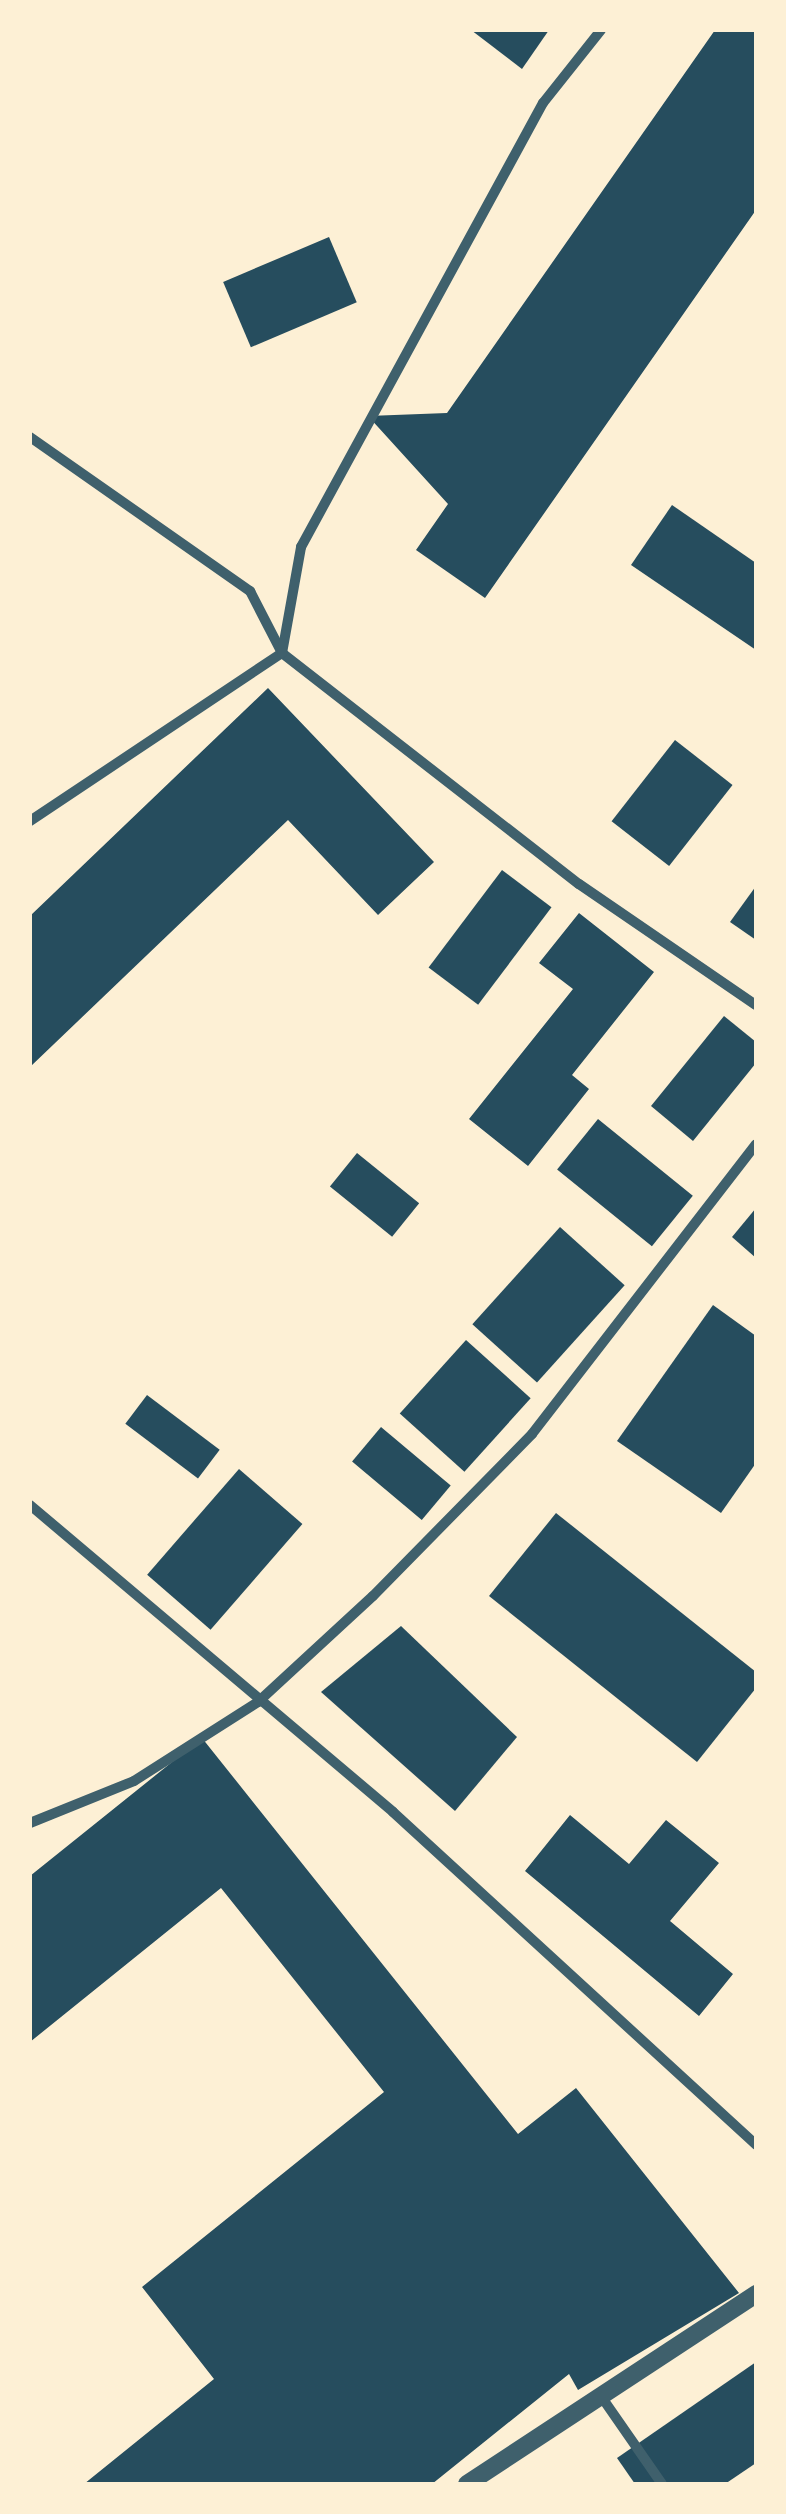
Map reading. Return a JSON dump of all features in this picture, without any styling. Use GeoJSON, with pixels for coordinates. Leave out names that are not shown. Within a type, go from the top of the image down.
{"type":"FeatureCollection","features":[{"type":"Feature","properties":{"kind":"street"},"geometry":{"type":"LineString","coordinates":[[30,821],[282,653],[301,547],[543,102],[601,30]]}},
{"type":"Feature","properties":{"kind":"street"},"geometry":{"type":"LineString","coordinates":[[30,437],[250,591],[282,653],[579,884],[756,1005]]}},
{"type":"Feature","properties":{"kind":"street"},"geometry":{"type":"LineString","coordinates":[[30,1824],[134,1781],[258,1702],[532,1434],[756,1144]]}},
{"type":"Feature","properties":{"kind":"street"},"geometry":{"type":"LineString","coordinates":[[30,1505],[258,1702],[393,1812],[756,2144]]}},
{"type":"Feature","properties":{"kind":"street"},"geometry":{"type":"LineString","coordinates":[[467,2484],[602,2399],[756,2294]]}},
{"type":"Feature","properties":{"kind":"street"},"geometry":{"type":"LineString","coordinates":[[602,2399],[662,2484]]}},
{"type":"Feature","properties":{"kind":"building"},"geometry":{"type":"Polygon","coordinates":[[[471,30],[549,30],[522,69],[471,30]]]}},
{"type":"Feature","properties":{"kind":"building"},"geometry":{"type":"Polygon","coordinates":[[[715,30],[756,30],[756,210],[485,598],[416,550],[448,504],[368,416],[447,413],[715,30]]]}},
{"type":"Feature","properties":{"kind":"building"},"geometry":{"type":"Polygon","coordinates":[[[329,237],[357,302],[251,347],[223,282],[329,237]]]}},
{"type":"Feature","properties":{"kind":"building"},"geometry":{"type":"Polygon","coordinates":[[[672,505],[756,563],[756,650],[631,565],[672,505]]]}},
{"type":"Feature","properties":{"kind":"building"},"geometry":{"type":"Polygon","coordinates":[[[268,688],[434,862],[378,915],[288,820],[30,1067],[30,916],[268,688]]]}},
{"type":"Feature","properties":{"kind":"building"},"geometry":{"type":"Polygon","coordinates":[[[675,740],[733,785],[669,866],[612,821],[675,740]]]}},
{"type":"Feature","properties":{"kind":"building"},"geometry":{"type":"Polygon","coordinates":[[[502,870],[552,907],[478,1005],[429,967],[502,870]]]}},
{"type":"Feature","properties":{"kind":"building"},"geometry":{"type":"Polygon","coordinates":[[[756,886],[756,940],[730,922],[756,886]]]}},
{"type":"Feature","properties":{"kind":"building"},"geometry":{"type":"Polygon","coordinates":[[[579,913],[654,972],[572,1075],[589,1089],[528,1166],[469,1119],[573,989],[539,963],[579,913]]]}},
{"type":"Feature","properties":{"kind":"building"},"geometry":{"type":"Polygon","coordinates":[[[724,1016],[756,1042],[756,1063],[693,1141],[651,1106],[724,1016]]]}},
{"type":"Feature","properties":{"kind":"building"},"geometry":{"type":"Polygon","coordinates":[[[598,1119],[693,1196],[652,1246],[557,1170],[598,1119]]]}},
{"type":"Feature","properties":{"kind":"building"},"geometry":{"type":"Polygon","coordinates":[[[357,1153],[419,1203],[392,1237],[330,1186],[357,1153]]]}},
{"type":"Feature","properties":{"kind":"building"},"geometry":{"type":"Polygon","coordinates":[[[756,1208],[756,1258],[732,1237],[756,1208]]]}},
{"type":"Feature","properties":{"kind":"building"},"geometry":{"type":"Polygon","coordinates":[[[560,1227],[625,1285],[537,1383],[472,1324],[560,1227]]]}},
{"type":"Feature","properties":{"kind":"building"},"geometry":{"type":"Polygon","coordinates":[[[713,1305],[756,1336],[756,1463],[721,1513],[617,1441],[713,1305]]]}},
{"type":"Feature","properties":{"kind":"building"},"geometry":{"type":"Polygon","coordinates":[[[466,1340],[531,1398],[464,1472],[400,1414],[466,1340]]]}},
{"type":"Feature","properties":{"kind":"building"},"geometry":{"type":"Polygon","coordinates":[[[147,1395],[220,1450],[198,1479],[125,1424],[147,1395]]]}},
{"type":"Feature","properties":{"kind":"building"},"geometry":{"type":"Polygon","coordinates":[[[381,1427],[451,1485],[422,1520],[352,1461],[381,1427]]]}},
{"type":"Feature","properties":{"kind":"building"},"geometry":{"type":"Polygon","coordinates":[[[239,1469],[302,1524],[211,1630],[147,1575],[239,1469]]]}},
{"type":"Feature","properties":{"kind":"building"},"geometry":{"type":"Polygon","coordinates":[[[556,1513],[756,1672],[756,1688],[697,1762],[489,1596],[556,1513]]]}},
{"type":"Feature","properties":{"kind":"building"},"geometry":{"type":"Polygon","coordinates":[[[401,1626],[517,1737],[455,1811],[321,1692],[401,1626]]]}},
{"type":"Feature","properties":{"kind":"building"},"geometry":{"type":"Polygon","coordinates":[[[202,1738],[518,2134],[576,2088],[739,2293],[578,2390],[569,2374],[432,2484],[84,2484],[214,2379],[142,2287],[384,2092],[221,1888],[30,2042],[30,1876],[202,1738]]]}},
{"type":"Feature","properties":{"kind":"building"},"geometry":{"type":"Polygon","coordinates":[[[570,1815],[629,1864],[666,1820],[719,1863],[670,1921],[733,1974],[699,2016],[525,1871],[570,1815]]]}},
{"type":"Feature","properties":{"kind":"building"},"geometry":{"type":"Polygon","coordinates":[[[756,2362],[756,2463],[725,2484],[635,2484],[617,2458],[756,2362]]]}}]}
